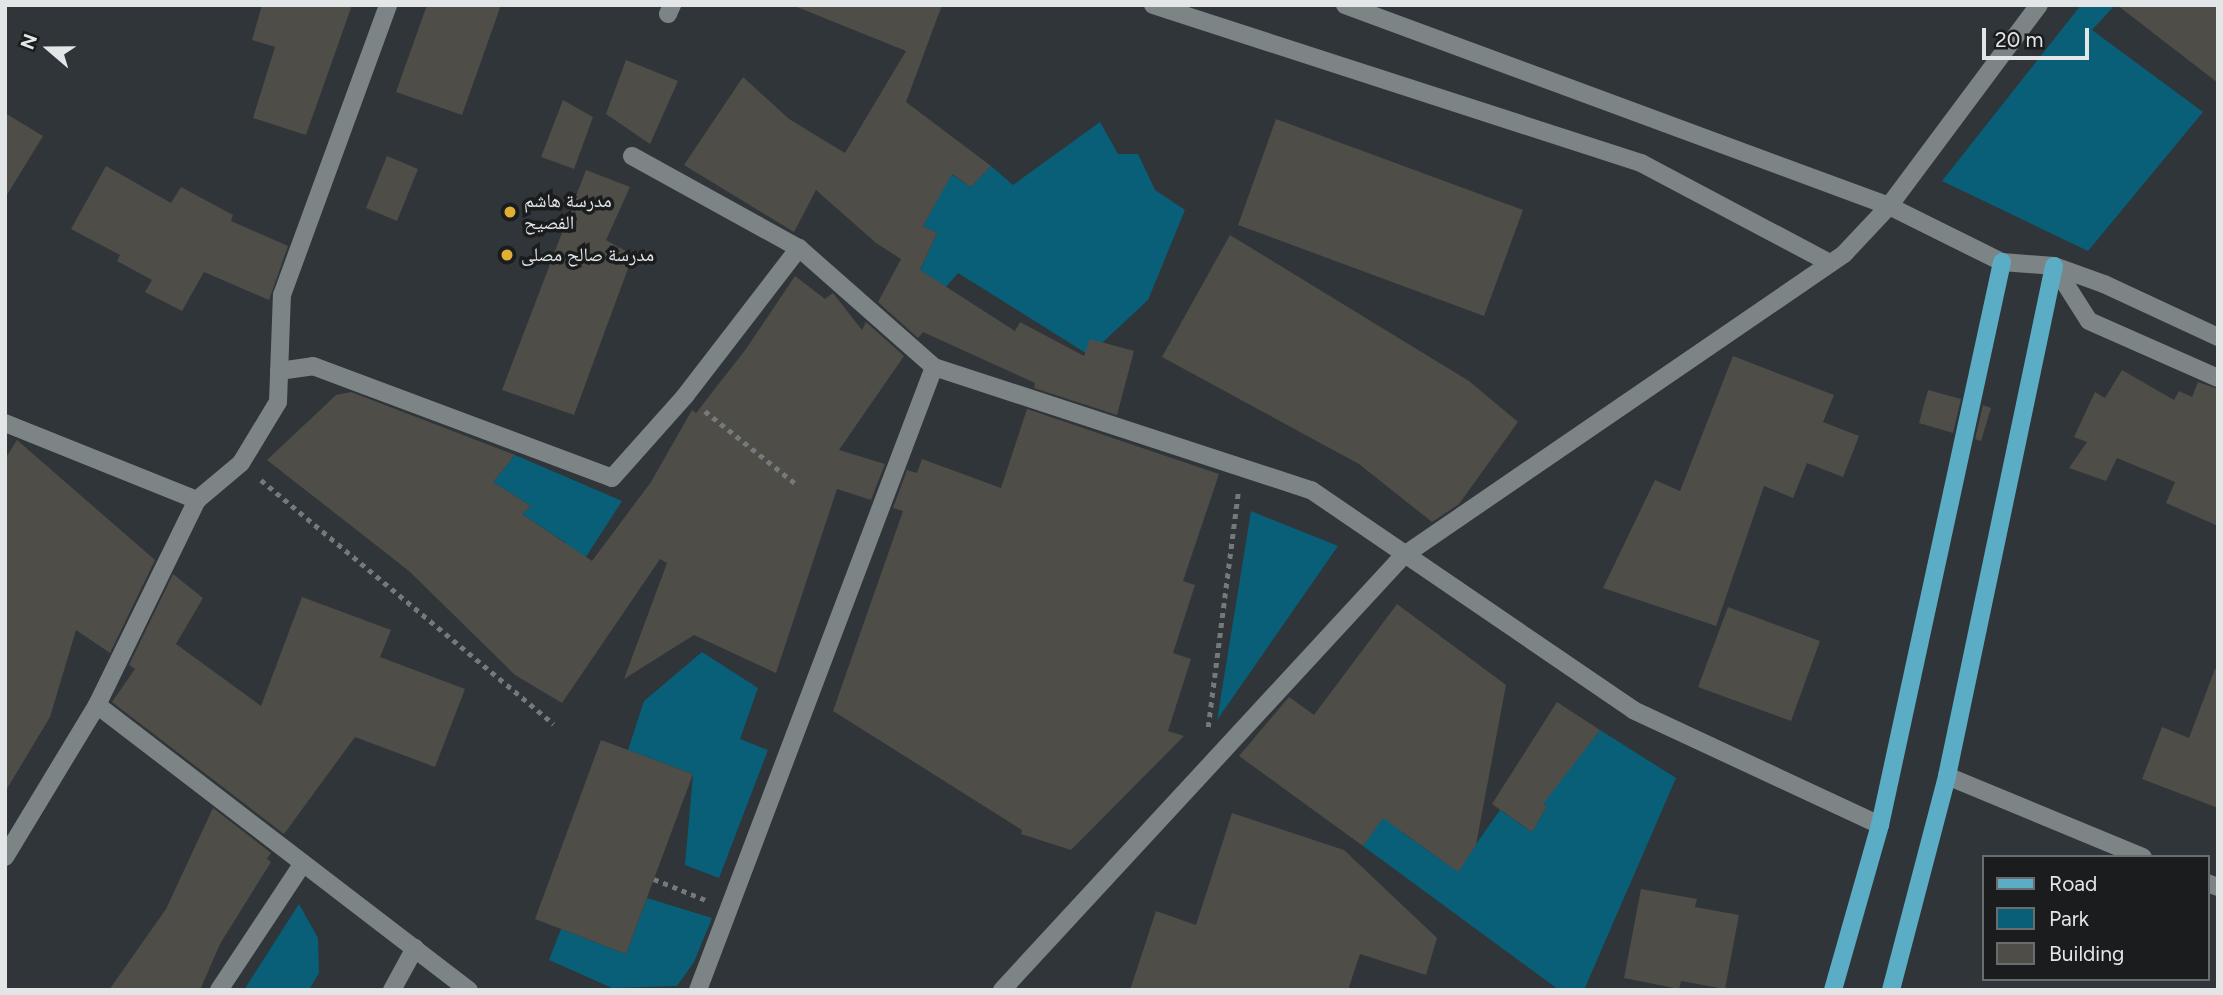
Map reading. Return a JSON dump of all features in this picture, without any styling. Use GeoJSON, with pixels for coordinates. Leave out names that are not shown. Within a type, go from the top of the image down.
{"type":"FeatureCollection","features":[{"type":"Feature","properties":{"kind":"main road"},"geometry":{"type":"LineString","coordinates":[[1833,990],[1880,825],[2002,262]]}},
{"type":"Feature","properties":{"kind":"main road"},"geometry":{"type":"LineString","coordinates":[[1891,990],[1947,776],[2054,267]]}},
{"type":"Feature","properties":{"kind":"street"},"geometry":{"type":"LineString","coordinates":[[5,857],[97,705],[197,500],[241,463],[278,402],[282,295],[388,5]]}},
{"type":"Feature","properties":{"kind":"street"},"geometry":{"type":"LineString","coordinates":[[1153,5],[1641,163],[1830,263]]}},
{"type":"Feature","properties":{"kind":"street"},"geometry":{"type":"LineString","coordinates":[[1345,5],[1889,206],[2002,262],[2054,267],[2104,284],[2218,337]]}},
{"type":"Feature","properties":{"kind":"street"},"geometry":{"type":"LineString","coordinates":[[1002,990],[1403,556],[1830,263],[1889,206],[2039,5]]}},
{"type":"Feature","properties":{"kind":"street"},"geometry":{"type":"LineString","coordinates":[[632,156],[799,248],[934,367],[1311,490],[1403,556],[1633,710],[1880,825]]}},
{"type":"Feature","properties":{"kind":"street"},"geometry":{"type":"LineString","coordinates":[[279,371],[313,366],[612,478],[685,396],[799,248]]}},
{"type":"Feature","properties":{"kind":"street"},"geometry":{"type":"LineString","coordinates":[[2054,267],[2089,321],[2218,378]]}},
{"type":"Feature","properties":{"kind":"street"},"geometry":{"type":"LineString","coordinates":[[698,990],[934,367]]}},
{"type":"Feature","properties":{"kind":"street"},"geometry":{"type":"LineString","coordinates":[[5,424],[197,500]]}},
{"type":"Feature","properties":{"kind":"street"},"geometry":{"type":"LineString","coordinates":[[97,705],[469,990]]}},
{"type":"Feature","properties":{"kind":"street"},"geometry":{"type":"LineString","coordinates":[[1947,776],[2138,855]]}},
{"type":"Feature","properties":{"kind":"street"},"geometry":{"type":"LineString","coordinates":[[219,990],[303,863]]}},
{"type":"Feature","properties":{"kind":"street"},"geometry":{"type":"LineString","coordinates":[[392,990],[415,948]]}},
{"type":"Feature","properties":{"kind":"path"},"geometry":{"type":"LineString","coordinates":[[685,396],[795,483]]}},
{"type":"Feature","properties":{"kind":"path"},"geometry":{"type":"LineString","coordinates":[[241,463],[554,724]]}},
{"type":"Feature","properties":{"kind":"path"},"geometry":{"type":"LineString","coordinates":[[1203,770],[1241,468]]}},
{"type":"Feature","properties":{"kind":"path"},"geometry":{"type":"LineString","coordinates":[[654,879],[730,909]]}},
{"type":"Feature","properties":{"kind":"green space"},"geometry":{"type":"Polygon","coordinates":[[[2081,5],[2115,5],[2092,30],[2203,112],[2088,251],[1942,181],[2081,5]]]}},
{"type":"Feature","properties":{"kind":"green space"},"geometry":{"type":"Polygon","coordinates":[[[1100,122],[1118,154],[1138,154],[1155,190],[1185,210],[1148,300],[1089,355],[958,273],[934,301],[912,288],[937,233],[923,226],[951,174],[971,187],[991,166],[1013,185],[1100,122]]]}},
{"type":"Feature","properties":{"kind":"green space"},"geometry":{"type":"Polygon","coordinates":[[[515,455],[622,501],[553,608],[566,543],[522,514],[531,506],[493,482],[515,455]]]}},
{"type":"Feature","properties":{"kind":"green space"},"geometry":{"type":"Polygon","coordinates":[[[1251,511],[1338,546],[1217,720],[1251,511]]]}},
{"type":"Feature","properties":{"kind":"green space"},"geometry":{"type":"Polygon","coordinates":[[[702,652],[758,688],[740,739],[768,750],[719,878],[685,865],[693,774],[628,750],[644,701],[702,652]]]}},
{"type":"Feature","properties":{"kind":"green space"},"geometry":{"type":"Polygon","coordinates":[[[1600,730],[1676,778],[1584,990],[1559,990],[1363,846],[1374,830],[1386,767],[1402,832],[1457,871],[1500,810],[1532,832],[1547,806],[1507,782],[1555,787],[1600,730]]]}},
{"type":"Feature","properties":{"kind":"green space"},"geometry":{"type":"Polygon","coordinates":[[[647,898],[712,918],[694,962],[677,986],[612,988],[549,960],[561,929],[626,954],[647,898]]]}},
{"type":"Feature","properties":{"kind":"green space"},"geometry":{"type":"Polygon","coordinates":[[[299,904],[318,938],[319,973],[309,990],[244,990],[299,904]]]}},
{"type":"Feature","properties":{"kind":"building"},"geometry":{"type":"Polygon","coordinates":[[[262,5],[352,5],[306,135],[253,118],[275,47],[252,40],[262,5]]]}},
{"type":"Feature","properties":{"kind":"building"},"geometry":{"type":"Polygon","coordinates":[[[427,5],[501,5],[462,115],[396,92],[427,5]]]}},
{"type":"Feature","properties":{"kind":"building"},"geometry":{"type":"Polygon","coordinates":[[[792,5],[942,5],[906,102],[991,166],[971,187],[952,174],[923,226],[937,233],[920,270],[1015,331],[1020,322],[1084,356],[1090,339],[1134,351],[1117,415],[1034,388],[1035,383],[923,332],[918,338],[878,302],[901,259],[876,243],[816,190],[794,232],[684,165],[743,77],[789,119],[845,153],[906,51],[792,5]]]}},
{"type":"Feature","properties":{"kind":"building"},"geometry":{"type":"Polygon","coordinates":[[[2117,5],[2218,5],[2218,83],[2117,5]]]}},
{"type":"Feature","properties":{"kind":"building"},"geometry":{"type":"Polygon","coordinates":[[[626,60],[678,81],[650,144],[606,114],[626,60]]]}},
{"type":"Feature","properties":{"kind":"building"},"geometry":{"type":"Polygon","coordinates":[[[563,100],[593,117],[574,169],[541,157],[563,100]]]}},
{"type":"Feature","properties":{"kind":"building"},"geometry":{"type":"Polygon","coordinates":[[[5,113],[43,136],[5,198],[5,113]]]}},
{"type":"Feature","properties":{"kind":"building"},"geometry":{"type":"Polygon","coordinates":[[[1276,119],[1523,210],[1484,316],[1238,225],[1276,119]]]}},
{"type":"Feature","properties":{"kind":"building"},"geometry":{"type":"Polygon","coordinates":[[[387,156],[418,169],[397,221],[366,208],[387,156]]]}},
{"type":"Feature","properties":{"kind":"building"},"geometry":{"type":"Polygon","coordinates":[[[106,166],[171,203],[181,187],[233,215],[231,221],[288,246],[269,300],[204,272],[182,311],[145,292],[152,280],[117,261],[120,255],[71,229],[106,166]]]}},
{"type":"Feature","properties":{"kind":"building"},"geometry":{"type":"Polygon","coordinates":[[[586,170],[630,187],[606,240],[633,255],[574,415],[502,390],[586,170]]]}},
{"type":"Feature","properties":{"kind":"building"},"geometry":{"type":"Polygon","coordinates":[[[1230,235],[1469,381],[1518,422],[1459,504],[1432,522],[1359,464],[1162,357],[1230,235]]]}},
{"type":"Feature","properties":{"kind":"building"},"geometry":{"type":"Polygon","coordinates":[[[795,276],[825,299],[833,293],[862,330],[866,322],[904,356],[839,450],[885,464],[871,500],[837,489],[776,673],[694,635],[624,679],[667,563],[660,559],[562,703],[515,675],[409,571],[267,460],[336,395],[351,392],[515,455],[493,482],[531,506],[522,514],[592,561],[651,482],[692,410],[696,413],[746,349],[795,276]]]}},
{"type":"Feature","properties":{"kind":"building"},"geometry":{"type":"Polygon","coordinates":[[[1733,356],[1834,395],[1823,422],[1859,436],[1843,477],[1807,463],[1793,498],[1764,486],[1716,626],[1603,588],[1655,480],[1680,491],[1733,356]]]}},
{"type":"Feature","properties":{"kind":"building"},"geometry":{"type":"Polygon","coordinates":[[[2122,370],[2174,400],[2179,391],[2192,397],[2198,382],[2218,389],[2218,526],[2166,503],[2175,482],[2117,458],[2106,481],[2069,468],[2087,442],[2074,437],[2095,392],[2105,398],[2122,370]]]}},
{"type":"Feature","properties":{"kind":"building"},"geometry":{"type":"Polygon","coordinates":[[[1928,390],[1961,399],[1953,433],[1919,423],[1928,390]]]}},
{"type":"Feature","properties":{"kind":"building"},"geometry":{"type":"Polygon","coordinates":[[[1983,405],[1991,408],[1981,441],[1975,439],[1983,405]]]}},
{"type":"Feature","properties":{"kind":"building"},"geometry":{"type":"Polygon","coordinates":[[[1027,409],[1219,474],[1183,581],[1195,585],[1173,653],[1191,659],[1168,731],[1184,736],[1071,850],[1021,834],[1022,830],[833,711],[903,511],[893,508],[907,470],[917,473],[922,459],[1001,488],[1027,409]]]}},
{"type":"Feature","properties":{"kind":"building"},"geometry":{"type":"Polygon","coordinates":[[[17,440],[155,560],[110,653],[76,630],[50,717],[5,792],[5,459],[17,440]]]}},
{"type":"Feature","properties":{"kind":"building"},"geometry":{"type":"Polygon","coordinates":[[[173,574],[203,598],[176,644],[261,706],[302,597],[391,630],[380,657],[465,689],[435,767],[355,737],[284,834],[112,702],[135,669],[129,665],[173,574]]]}},
{"type":"Feature","properties":{"kind":"building"},"geometry":{"type":"Polygon","coordinates":[[[1397,604],[1506,685],[1476,845],[1458,872],[1383,818],[1363,846],[1239,756],[1289,697],[1314,715],[1397,604]]]}},
{"type":"Feature","properties":{"kind":"building"},"geometry":{"type":"Polygon","coordinates":[[[1728,607],[1820,641],[1791,721],[1698,687],[1728,607]]]}},
{"type":"Feature","properties":{"kind":"building"},"geometry":{"type":"Polygon","coordinates":[[[2215,669],[2218,669],[2218,808],[2142,779],[2162,727],[2189,738],[2215,669]]]}},
{"type":"Feature","properties":{"kind":"building"},"geometry":{"type":"Polygon","coordinates":[[[1557,702],[1600,730],[1543,804],[1547,806],[1532,832],[1492,804],[1557,702]]]}},
{"type":"Feature","properties":{"kind":"building"},"geometry":{"type":"Polygon","coordinates":[[[601,740],[693,774],[626,954],[535,919],[601,740]]]}},
{"type":"Feature","properties":{"kind":"building"},"geometry":{"type":"Polygon","coordinates":[[[213,808],[271,853],[267,859],[271,862],[220,944],[200,990],[109,990],[166,909],[213,808]]]}},
{"type":"Feature","properties":{"kind":"building"},"geometry":{"type":"Polygon","coordinates":[[[1232,813],[1344,850],[1437,938],[1426,975],[1360,954],[1348,990],[1130,990],[1156,911],[1196,925],[1232,813]]]}},
{"type":"Feature","properties":{"kind":"building"},"geometry":{"type":"Polygon","coordinates":[[[1641,889],[1697,899],[1695,907],[1739,915],[1725,989],[1681,981],[1679,989],[1624,978],[1641,889]]]}},
{"type":"Feature","properties":{"kind":"place","name":"مدرسة هاشم الفصيح"},"geometry":{"type":"Point","coordinates":[510,212]}},
{"type":"Feature","properties":{"kind":"place","name":"مدرسة صالح مصلى"},"geometry":{"type":"Point","coordinates":[507,255]}}]}
